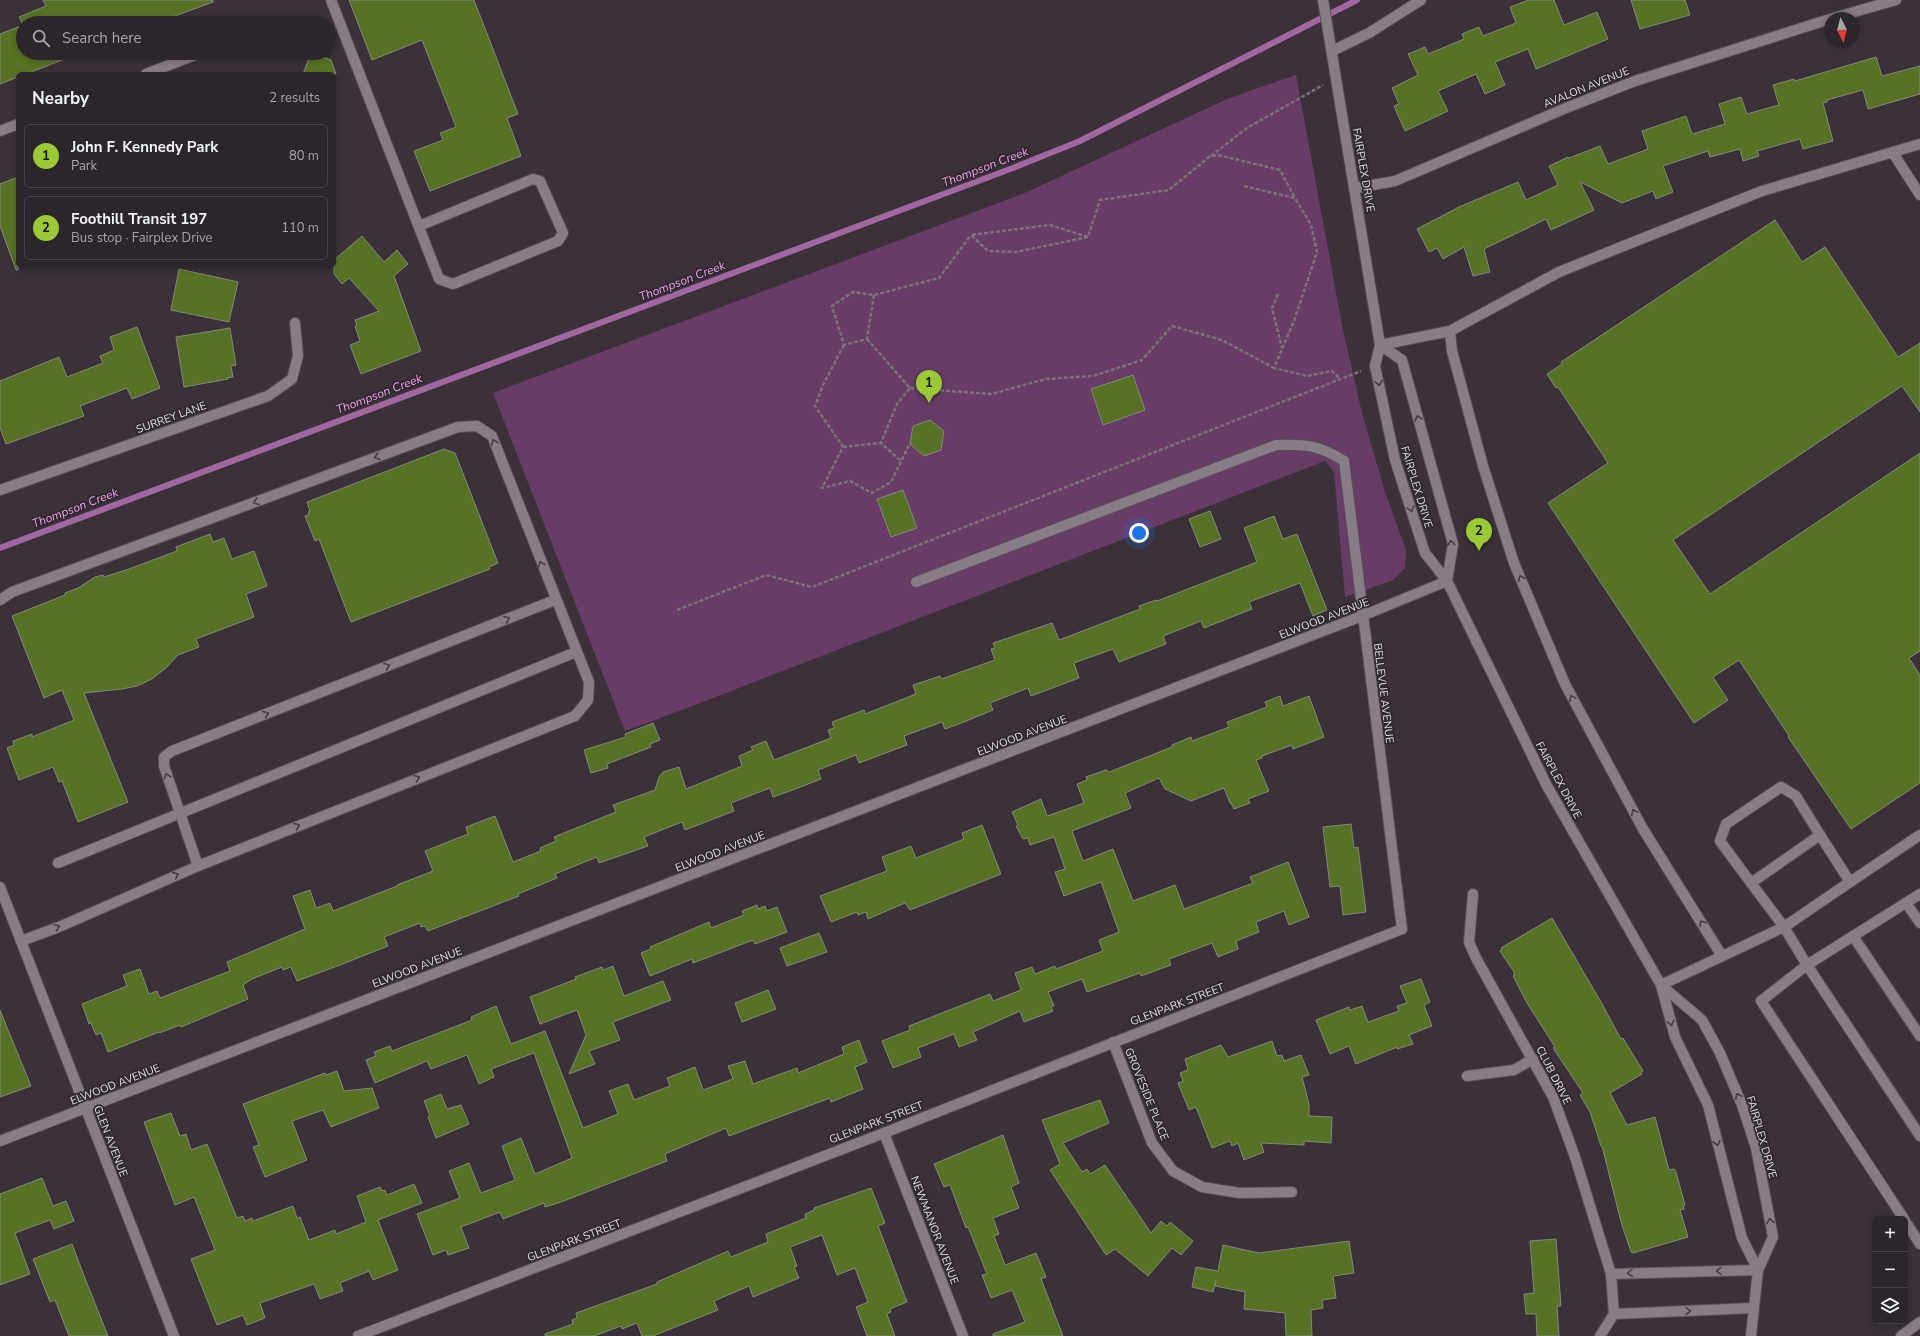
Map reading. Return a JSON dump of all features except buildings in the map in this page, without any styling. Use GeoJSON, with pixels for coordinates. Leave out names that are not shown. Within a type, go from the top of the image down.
{"type":"FeatureCollection","features":[{"type":"Feature","properties":{"kind":"street"},"geometry":{"type":"LineString","coordinates":[[331,0],[418,226],[439,279],[453,284],[558,241],[563,233],[540,180],[533,179],[418,226]]}},
{"type":"Feature","properties":{"kind":"street","name":"FAIRPLEX DRIVE"},"geometry":{"type":"LineString","coordinates":[[1323,0],[1356,188],[1380,345],[1375,366],[1395,460],[1425,553],[1447,581],[1547,786],[1661,985],[1675,1037],[1708,1105],[1742,1238],[1758,1270]]}},
{"type":"Feature","properties":{"kind":"street"},"geometry":{"type":"LineString","coordinates":[[1332,51],[1369,33],[1421,0]]}},
{"type":"Feature","properties":{"kind":"street","name":"AVALON AVENUE"},"geometry":{"type":"LineString","coordinates":[[1853,12],[1896,0]]}},
{"type":"Feature","properties":{"kind":"street","name":"AVALON AVENUE"},"geometry":{"type":"LineString","coordinates":[[1356,188],[1395,181],[1566,108],[1635,81],[1824,20]]}},
{"type":"Feature","properties":{"kind":"street"},"geometry":{"type":"LineString","coordinates":[[151,72],[182,60]]}},
{"type":"Feature","properties":{"kind":"street"},"geometry":{"type":"LineString","coordinates":[[0,131],[16,125]]}},
{"type":"Feature","properties":{"kind":"street"},"geometry":{"type":"LineString","coordinates":[[1380,345],[1450,331],[1559,272],[1626,245],[1762,191],[1920,144]]}},
{"type":"Feature","properties":{"kind":"street"},"geometry":{"type":"LineString","coordinates":[[1893,153],[1920,195]]}},
{"type":"Feature","properties":{"kind":"street","name":"SURREY LANE"},"geometry":{"type":"LineString","coordinates":[[0,490],[268,396],[292,379],[298,356],[295,323]]}},
{"type":"Feature","properties":{"kind":"street"},"geometry":{"type":"LineString","coordinates":[[1450,331],[1452,351],[1485,474],[1514,563],[1565,684],[1643,829],[1722,956]]}},
{"type":"Feature","properties":{"kind":"street","name":"FAIRPLEX DRIVE"},"geometry":{"type":"LineString","coordinates":[[1380,345],[1402,360],[1453,544],[1447,581]]}},
{"type":"Feature","properties":{"kind":"street"},"geometry":{"type":"LineString","coordinates":[[0,600],[12,592],[458,427],[477,426],[492,436],[555,600],[589,682],[588,700],[574,716],[198,866],[59,927],[21,941]]}},
{"type":"Feature","properties":{"kind":"street","name":"BELLEVUE AVENUE"},"geometry":{"type":"LineString","coordinates":[[916,582],[1276,445],[1314,446],[1329,451],[1344,461],[1362,616],[1402,929]]}},
{"type":"Feature","properties":{"kind":"street","name":"ELWOOD AVENUE"},"geometry":{"type":"LineString","coordinates":[[0,1142],[1362,616],[1447,581]]}},
{"type":"Feature","properties":{"kind":"street"},"geometry":{"type":"LineString","coordinates":[[198,866],[178,813],[164,766],[164,757],[172,751],[555,600]]}},
{"type":"Feature","properties":{"kind":"street"},"geometry":{"type":"LineString","coordinates":[[58,863],[576,652]]}},
{"type":"Feature","properties":{"kind":"street"},"geometry":{"type":"LineString","coordinates":[[1850,882],[1796,796],[1780,787],[1726,824],[1720,841],[1784,927],[1807,965],[1920,1136]]}},
{"type":"Feature","properties":{"kind":"street"},"geometry":{"type":"LineString","coordinates":[[1751,883],[1820,835]]}},
{"type":"Feature","properties":{"kind":"street"},"geometry":{"type":"LineString","coordinates":[[1661,985],[1784,927],[1920,835]]}},
{"type":"Feature","properties":{"kind":"street","name":"GLEN AVENUE"},"geometry":{"type":"LineString","coordinates":[[0,887],[174,1336]]}},
{"type":"Feature","properties":{"kind":"street","name":"CLUB DRIVE"},"geometry":{"type":"LineString","coordinates":[[1473,894],[1469,942],[1476,958],[1553,1096],[1576,1157],[1611,1274],[1614,1314]]}},
{"type":"Feature","properties":{"kind":"street"},"geometry":{"type":"LineString","coordinates":[[1901,1216],[1761,1001],[1807,965],[1920,894]]}},
{"type":"Feature","properties":{"kind":"street"},"geometry":{"type":"LineString","coordinates":[[1906,903],[1920,923]]}},
{"type":"Feature","properties":{"kind":"street","name":"GLENPARK STREET"},"geometry":{"type":"LineString","coordinates":[[358,1336],[1402,929]]}},
{"type":"Feature","properties":{"kind":"street"},"geometry":{"type":"LineString","coordinates":[[1853,936],[1920,1036]]}},
{"type":"Feature","properties":{"kind":"street","name":"FAIRPLEX DRIVE"},"geometry":{"type":"LineString","coordinates":[[1661,985],[1702,1020],[1720,1053],[1742,1105],[1756,1148],[1773,1237],[1758,1270],[1751,1336]]}},
{"type":"Feature","properties":{"kind":"street","name":"GROVESIDE PLACE"},"geometry":{"type":"LineString","coordinates":[[1114,1042],[1152,1143],[1173,1171],[1202,1187],[1240,1193],[1292,1192]]}},
{"type":"Feature","properties":{"kind":"street"},"geometry":{"type":"LineString","coordinates":[[1467,1076],[1514,1070],[1533,1059]]}},
{"type":"Feature","properties":{"kind":"street","name":"NEWMANOR AVENUE"},"geometry":{"type":"LineString","coordinates":[[884,1132],[963,1336]]}},
{"type":"Feature","properties":{"kind":"street"},"geometry":{"type":"LineString","coordinates":[[1908,1226],[1920,1244]]}},
{"type":"Feature","properties":{"kind":"street"},"geometry":{"type":"LineString","coordinates":[[1611,1274],[1758,1270]]}},
{"type":"Feature","properties":{"kind":"street"},"geometry":{"type":"LineString","coordinates":[[1600,1336],[1614,1314],[1754,1308]]}},
{"type":"Feature","properties":{"kind":"street"},"geometry":{"type":"LineString","coordinates":[[1902,1336],[1920,1322]]}},
{"type":"Feature","properties":{"kind":"path"},"geometry":{"type":"LineString","coordinates":[[1088,237],[1100,200],[1169,190],[1247,128],[1336,78]]}},
{"type":"Feature","properties":{"kind":"path"},"geometry":{"type":"LineString","coordinates":[[1209,157],[1218,155],[1280,170],[1311,225],[1317,252],[1294,321],[1274,368]]}},
{"type":"Feature","properties":{"kind":"path"},"geometry":{"type":"LineString","coordinates":[[1244,186],[1295,198]]}},
{"type":"Feature","properties":{"kind":"path"},"geometry":{"type":"LineString","coordinates":[[843,447],[815,406],[823,385],[844,344],[832,306],[852,292],[874,295],[939,278],[970,235],[1050,225],[1088,237]]}},
{"type":"Feature","properties":{"kind":"path"},"geometry":{"type":"LineString","coordinates":[[970,235],[988,251],[1016,252],[1088,237]]}},
{"type":"Feature","properties":{"kind":"path"},"geometry":{"type":"LineString","coordinates":[[1278,294],[1272,308],[1282,348]]}},
{"type":"Feature","properties":{"kind":"path"},"geometry":{"type":"LineString","coordinates":[[867,339],[874,295]]}},
{"type":"Feature","properties":{"kind":"path"},"geometry":{"type":"LineString","coordinates":[[867,339],[910,388],[991,394],[1046,379],[1093,376],[1142,360],[1172,326],[1222,340],[1274,368],[1307,376],[1332,371],[1340,379]]}},
{"type":"Feature","properties":{"kind":"path"},"geometry":{"type":"LineString","coordinates":[[844,344],[867,339]]}},
{"type":"Feature","properties":{"kind":"path"},"geometry":{"type":"LineString","coordinates":[[677,610],[766,575],[812,587],[1375,366]]}},
{"type":"Feature","properties":{"kind":"path"},"geometry":{"type":"LineString","coordinates":[[881,443],[897,404],[910,388]]}},
{"type":"Feature","properties":{"kind":"path"},"geometry":{"type":"LineString","coordinates":[[843,447],[881,443],[901,461]]}},
{"type":"Feature","properties":{"kind":"path"},"geometry":{"type":"LineString","coordinates":[[843,447],[822,488],[850,481],[872,493],[891,482],[910,444]]}},
{"type":"Feature","properties":{"kind":"shaded area"},"geometry":{"type":"Polygon","coordinates":[[[1296,75],[1343,330],[1362,413],[1385,492],[1406,550],[1405,568],[1393,580],[1345,597],[1334,472],[1325,461],[625,731],[493,393],[1027,192],[1227,99],[1296,75]]]}},
{"type":"Feature","properties":{"kind":"waterway","name":"Thompson Creek"},"geometry":{"type":"LineString","coordinates":[[0,548],[1013,168],[1080,141],[1357,0]]}},
{"type":"Feature","properties":{"kind":"place","name":"John F. Kennedy Park"},"geometry":{"type":"Point","coordinates":[929,403]}},
{"type":"Feature","properties":{"kind":"place","name":"Foothill Transit 197"},"geometry":{"type":"Point","coordinates":[1479,551]}}]}
